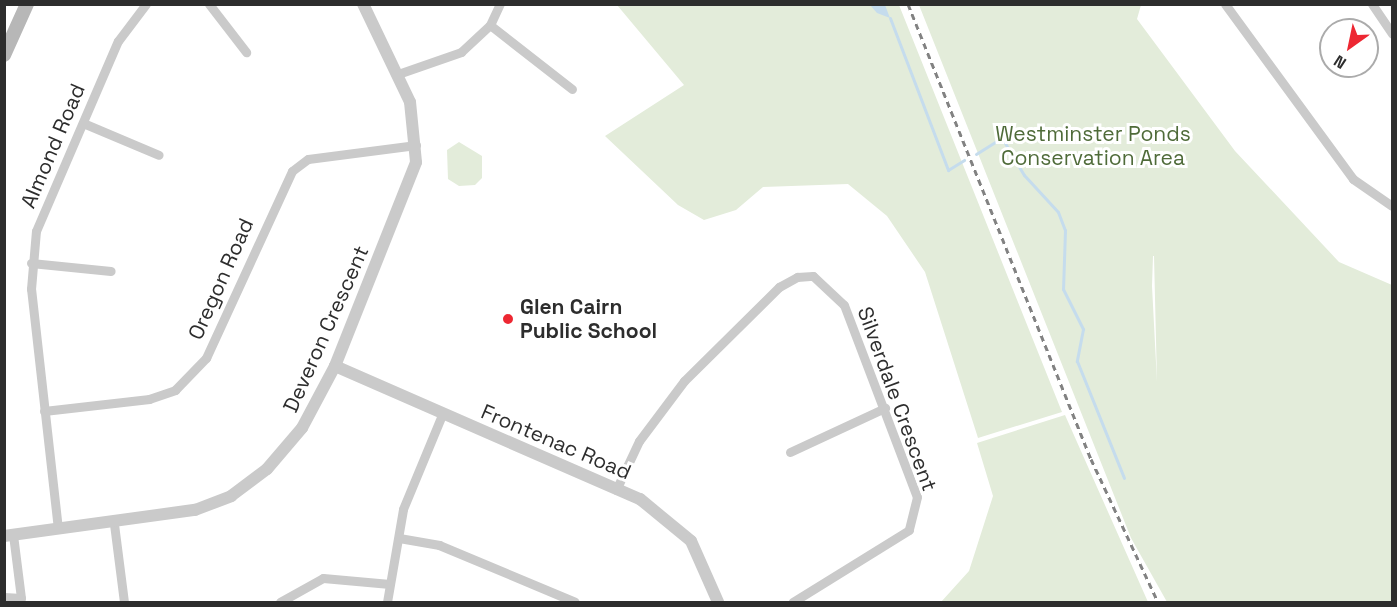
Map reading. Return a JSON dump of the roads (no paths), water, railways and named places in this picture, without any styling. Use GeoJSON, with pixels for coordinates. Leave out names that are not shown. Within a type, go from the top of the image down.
{"type":"FeatureCollection","features":[{"type":"Feature","properties":{"kind":"main road"},"geometry":{"type":"LineString","coordinates":[[6,49],[27,4]]}},
{"type":"Feature","properties":{"kind":"street","name":"Almond Road"},"geometry":{"type":"LineString","coordinates":[[58,529],[44,411],[31,263],[36,231],[118,41],[146,4]]}},
{"type":"Feature","properties":{"kind":"street"},"geometry":{"type":"LineString","coordinates":[[209,4],[246,52]]}},
{"type":"Feature","properties":{"kind":"street","name":"Deveron Crescent"},"geometry":{"type":"LineString","coordinates":[[8,536],[114,524],[195,510],[231,496],[285,452],[335,366],[405,194],[416,145],[410,102],[363,4]]}},
{"type":"Feature","properties":{"kind":"street"},"geometry":{"type":"LineString","coordinates":[[398,74],[461,52],[490,25],[500,4]]}},
{"type":"Feature","properties":{"kind":"street"},"geometry":{"type":"LineString","coordinates":[[1225,4],[1353,179],[1392,206]]}},
{"type":"Feature","properties":{"kind":"street"},"geometry":{"type":"LineString","coordinates":[[1372,4],[1392,34]]}},
{"type":"Feature","properties":{"kind":"street"},"geometry":{"type":"LineString","coordinates":[[490,25],[572,89]]}},
{"type":"Feature","properties":{"kind":"street"},"geometry":{"type":"LineString","coordinates":[[83,123],[159,156]]}},
{"type":"Feature","properties":{"kind":"street","name":"Oregon Road"},"geometry":{"type":"LineString","coordinates":[[44,411],[149,399],[174,390],[206,358],[292,171],[308,159],[416,145]]}},
{"type":"Feature","properties":{"kind":"street"},"geometry":{"type":"LineString","coordinates":[[31,263],[111,271]]}},
{"type":"Feature","properties":{"kind":"street","name":"Silverdale Crescent"},"geometry":{"type":"LineString","coordinates":[[616,489],[639,441],[684,381],[779,287],[797,277],[813,276],[844,304],[917,497],[909,530],[793,603]]}},
{"type":"Feature","properties":{"kind":"street","name":"Frontenac Road"},"geometry":{"type":"LineString","coordinates":[[335,366],[442,415],[616,489],[658,511],[691,541],[718,603]]}},
{"type":"Feature","properties":{"kind":"street"},"geometry":{"type":"LineString","coordinates":[[790,452],[885,408]]}},
{"type":"Feature","properties":{"kind":"street"},"geometry":{"type":"LineString","coordinates":[[387,603],[403,508],[442,415]]}},
{"type":"Feature","properties":{"kind":"street"},"geometry":{"type":"LineString","coordinates":[[114,524],[124,603]]}},
{"type":"Feature","properties":{"kind":"street"},"geometry":{"type":"LineString","coordinates":[[4,597],[21,598],[8,536]]}},
{"type":"Feature","properties":{"kind":"street"},"geometry":{"type":"LineString","coordinates":[[399,538],[438,545],[575,603]]}},
{"type":"Feature","properties":{"kind":"street"},"geometry":{"type":"LineString","coordinates":[[280,603],[323,578],[390,584]]}},
{"type":"Feature","properties":{"kind":"water"},"geometry":{"type":"Polygon","coordinates":[[[870,5],[885,5],[890,18],[877,13],[870,5]]]}},
{"type":"Feature","properties":{"kind":"waterway"},"geometry":{"type":"LineString","coordinates":[[890,18],[948,170],[964,160]]}},
{"type":"Feature","properties":{"kind":"waterway"},"geometry":{"type":"LineString","coordinates":[[976,154],[1002,138],[1024,175],[1058,212],[1065,230],[1063,289],[1083,329],[1077,361],[1124,478]]}},
{"type":"Feature","properties":{"kind":"railway"},"geometry":{"type":"LineString","coordinates":[[908,4],[1091,459],[1158,602]]}},
{"type":"Feature","properties":{"kind":"place","name":"Glen Cairn Public School"},"geometry":{"type":"Point","coordinates":[508,319]}},
{"type":"Feature","properties":{"kind":"park label","name":"Westminster Ponds Conservation Area"},"geometry":{"type":"Point","coordinates":[1093,146]}}]}
